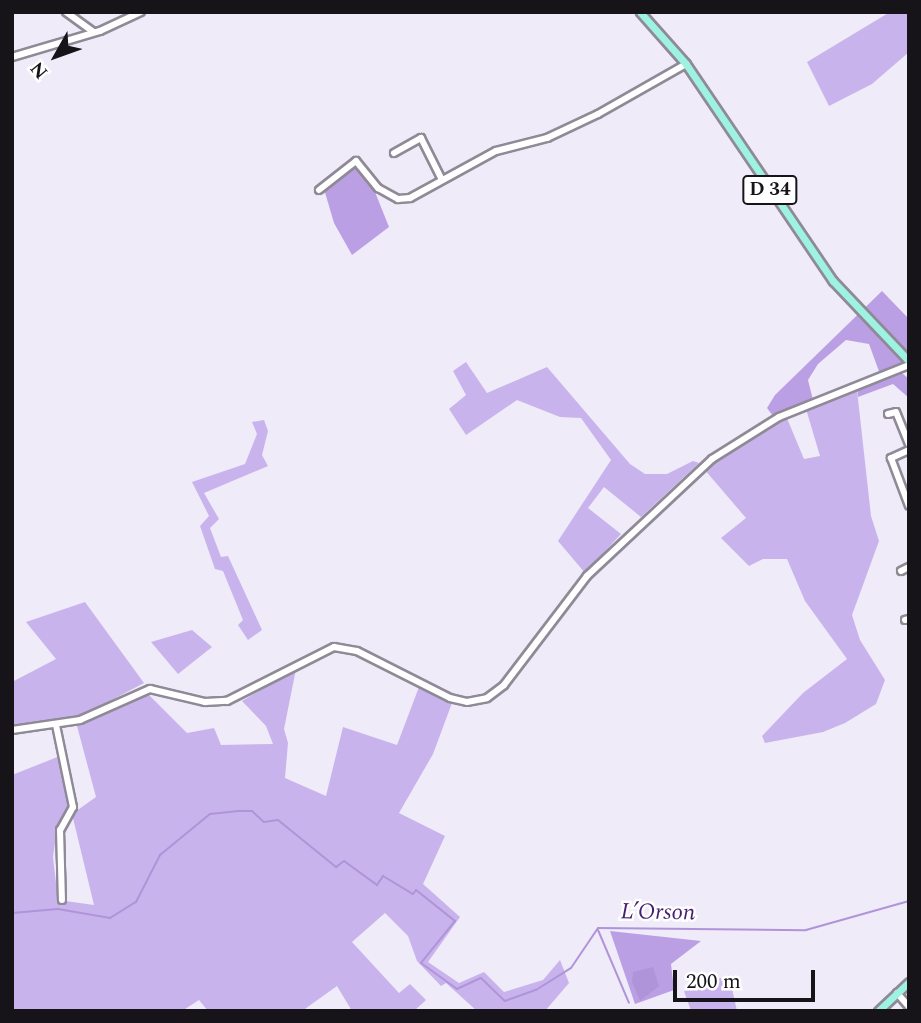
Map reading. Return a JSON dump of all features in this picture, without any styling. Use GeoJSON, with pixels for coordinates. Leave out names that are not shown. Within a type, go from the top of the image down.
{"type":"FeatureCollection","features":[{"type":"Feature","properties":{"kind":"main road","name":"D 34"},"geometry":{"type":"LineString","coordinates":[[640,12],[686,64],[828,275],[909,363]]}},
{"type":"Feature","properties":{"kind":"main road"},"geometry":{"type":"LineString","coordinates":[[878,1011],[909,982]]}},
{"type":"Feature","properties":{"kind":"street"},"geometry":{"type":"LineString","coordinates":[[65,12],[94,32]]}},
{"type":"Feature","properties":{"kind":"street"},"geometry":{"type":"LineString","coordinates":[[12,57],[94,32],[141,12]]}},
{"type":"Feature","properties":{"kind":"street"},"geometry":{"type":"LineString","coordinates":[[319,190],[356,160],[378,188],[398,198],[410,198],[441,178],[460,174],[515,143],[547,138],[686,64]]}},
{"type":"Feature","properties":{"kind":"street"},"geometry":{"type":"LineString","coordinates":[[394,153],[415,139],[425,140],[441,178]]}},
{"type":"Feature","properties":{"kind":"street"},"geometry":{"type":"LineString","coordinates":[[12,730],[80,720],[150,689],[205,702],[227,701],[334,648],[357,651],[450,698],[467,702],[487,698],[504,685],[587,576],[712,459],[779,417],[909,363]]}},
{"type":"Feature","properties":{"kind":"street"},"geometry":{"type":"LineString","coordinates":[[888,414],[896,412],[909,447],[891,458],[909,506]]}},
{"type":"Feature","properties":{"kind":"street"},"geometry":{"type":"LineString","coordinates":[[901,570],[909,567]]}},
{"type":"Feature","properties":{"kind":"street"},"geometry":{"type":"LineString","coordinates":[[56,724],[73,807],[60,830],[62,900]]}},
{"type":"Feature","properties":{"kind":"street"},"geometry":{"type":"LineString","coordinates":[[897,993],[909,1007]]}},
{"type":"Feature","properties":{"kind":"shaded area"},"geometry":{"type":"Polygon","coordinates":[[[890,12],[909,12],[909,52],[872,84],[829,106],[807,62],[890,12]]]}},
{"type":"Feature","properties":{"kind":"shaded area"},"geometry":{"type":"Polygon","coordinates":[[[355,163],[373,187],[389,227],[352,255],[334,223],[324,189],[355,163]]]}},
{"type":"Feature","properties":{"kind":"shaded area"},"geometry":{"type":"Polygon","coordinates":[[[882,291],[909,319],[909,364],[897,369],[909,379],[909,398],[893,384],[858,397],[857,384],[880,374],[869,344],[846,340],[818,364],[808,380],[813,400],[773,416],[767,408],[775,395],[882,291]]]}},
{"type":"Feature","properties":{"kind":"shaded area"},"geometry":{"type":"Polygon","coordinates":[[[466,362],[487,393],[547,367],[630,464],[645,474],[667,474],[693,461],[699,463],[641,517],[604,487],[588,508],[621,534],[585,573],[558,541],[611,460],[581,418],[560,417],[517,400],[466,435],[449,409],[466,395],[453,371],[466,362]]]}},
{"type":"Feature","properties":{"kind":"shaded area"},"geometry":{"type":"Polygon","coordinates":[[[857,390],[871,516],[879,541],[852,615],[860,640],[885,680],[876,704],[845,723],[823,732],[765,743],[762,736],[803,693],[847,659],[805,601],[787,559],[763,559],[749,566],[721,538],[746,518],[704,469],[737,443],[786,416],[804,459],[820,456],[806,409],[857,390]]]}},
{"type":"Feature","properties":{"kind":"shaded area"},"geometry":{"type":"Polygon","coordinates":[[[264,420],[268,431],[262,455],[268,466],[204,493],[219,519],[210,528],[221,557],[228,556],[262,630],[248,640],[238,625],[243,620],[223,571],[215,569],[200,526],[209,516],[192,482],[245,464],[257,434],[252,422],[264,420]]]}},
{"type":"Feature","properties":{"kind":"shaded area"},"geometry":{"type":"Polygon","coordinates":[[[85,602],[144,683],[83,715],[12,726],[12,682],[56,659],[26,622],[85,602]]]}},
{"type":"Feature","properties":{"kind":"shaded area"},"geometry":{"type":"Polygon","coordinates":[[[192,630],[212,647],[178,674],[151,642],[192,630]]]}},
{"type":"Feature","properties":{"kind":"shaded area"},"geometry":{"type":"Polygon","coordinates":[[[296,669],[284,729],[288,743],[285,778],[326,796],[343,727],[397,745],[419,687],[452,703],[433,754],[399,813],[445,836],[423,884],[460,917],[428,962],[459,983],[484,972],[504,992],[543,980],[560,960],[569,983],[545,1011],[477,1011],[446,983],[441,986],[417,961],[408,936],[385,913],[352,942],[399,993],[410,984],[426,1000],[414,1011],[352,1011],[337,986],[302,1011],[208,1011],[199,1000],[182,1011],[12,1011],[12,775],[60,756],[71,807],[57,829],[53,857],[58,900],[94,905],[72,814],[96,797],[77,726],[147,693],[187,733],[214,728],[221,745],[273,744],[266,726],[242,701],[296,669]]]}},
{"type":"Feature","properties":{"kind":"shaded area"},"geometry":{"type":"Polygon","coordinates":[[[610,931],[701,941],[671,964],[674,990],[635,1004],[610,931]]]}},
{"type":"Feature","properties":{"kind":"shaded area"},"geometry":{"type":"Polygon","coordinates":[[[653,967],[659,986],[640,1001],[632,982],[633,972],[653,967]]]}},
{"type":"Feature","properties":{"kind":"shaded area"},"geometry":{"type":"Polygon","coordinates":[[[729,975],[737,1011],[691,1011],[684,991],[729,975]]]}},
{"type":"Feature","properties":{"kind":"waterway","name":"L’Orson"},"geometry":{"type":"LineString","coordinates":[[12,913],[58,909],[110,918],[136,902],[160,855],[210,814],[241,811],[252,811],[264,822],[278,820],[336,867],[344,861],[377,885],[383,876],[413,894],[416,890],[455,921],[421,963],[457,989],[481,978],[505,1001],[536,990],[571,968],[598,928],[806,930],[909,901]]}},
{"type":"Feature","properties":{"kind":"waterway"},"geometry":{"type":"LineString","coordinates":[[598,930],[629,1003]]}}]}
